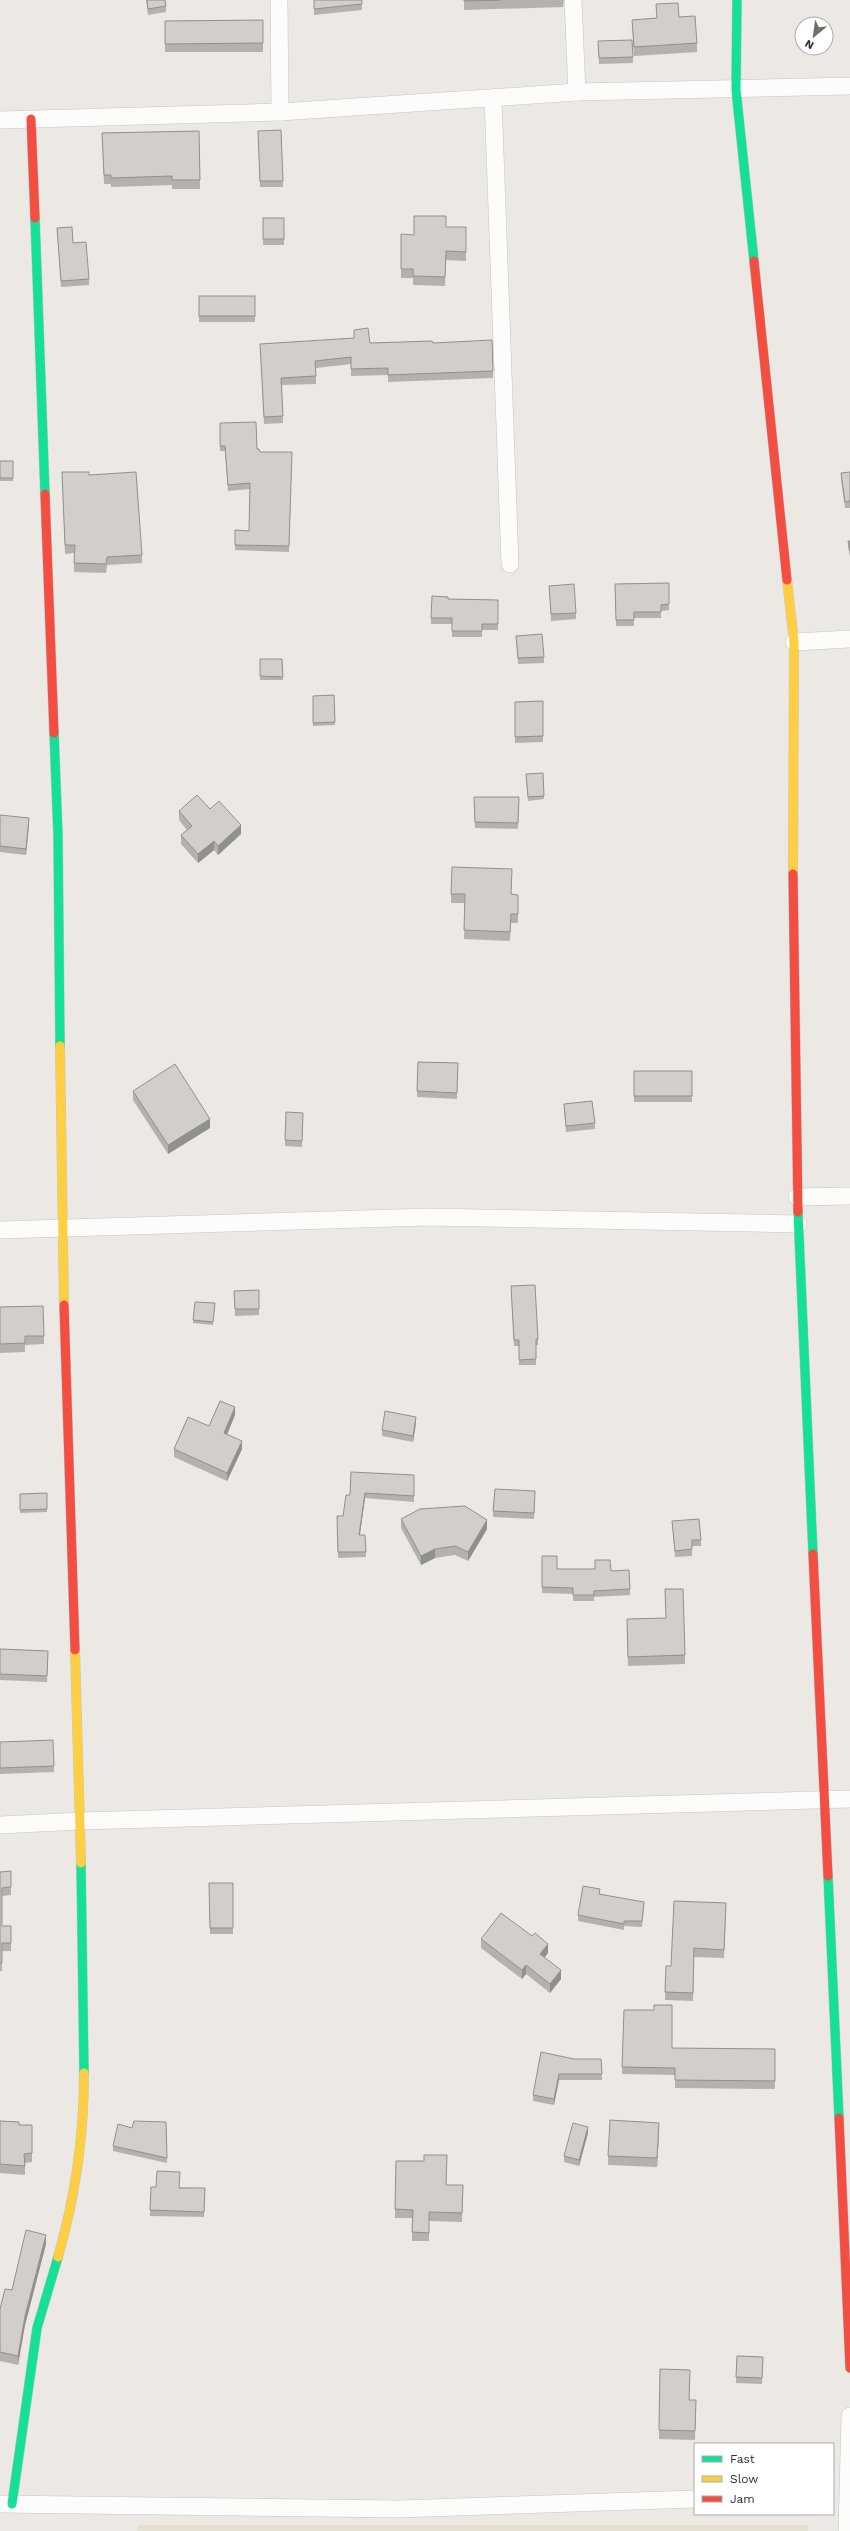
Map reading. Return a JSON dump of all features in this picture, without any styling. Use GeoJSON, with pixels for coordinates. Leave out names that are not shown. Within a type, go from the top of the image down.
{"type":"FeatureCollection","features":[{"type":"Feature","properties":{"kind":"street"},"geometry":{"type":"LineString","coordinates":[[279,0],[280,112]]}},
{"type":"Feature","properties":{"kind":"street"},"geometry":{"type":"LineString","coordinates":[[573,0],[577,92]]}},
{"type":"Feature","properties":{"kind":"street"},"geometry":{"type":"LineString","coordinates":[[737,0],[736,90],[794,642],[793,934],[797,1197],[823,1800],[850,2368]]}},
{"type":"Feature","properties":{"kind":"street"},"geometry":{"type":"LineString","coordinates":[[0,120],[280,112],[577,92],[736,90],[850,86]]}},
{"type":"Feature","properties":{"kind":"street"},"geometry":{"type":"LineString","coordinates":[[493,98],[510,564]]}},
{"type":"Feature","properties":{"kind":"street"},"geometry":{"type":"LineString","coordinates":[[31,119],[58,835],[61,1228],[82,1821],[84,2115],[68,2223],[36,2328],[6,2504],[399,2509],[694,2499]]}},
{"type":"Feature","properties":{"kind":"street"},"geometry":{"type":"LineString","coordinates":[[794,642],[850,639]]}},
{"type":"Feature","properties":{"kind":"street"},"geometry":{"type":"LineString","coordinates":[[797,1197],[850,1196]]}},
{"type":"Feature","properties":{"kind":"street"},"geometry":{"type":"LineString","coordinates":[[0,1230],[428,1217],[798,1224]]}},
{"type":"Feature","properties":{"kind":"street"},"geometry":{"type":"LineString","coordinates":[[0,1826],[82,1821],[850,1799]]}},
{"type":"Feature","properties":{"kind":"street"},"geometry":{"type":"LineString","coordinates":[[847,2531],[840,2494],[850,2416]]}},
{"type":"Feature","properties":{"kind":"shaded area"},"geometry":{"type":"Polygon","coordinates":[[[138,2525],[808,2525],[808,2531],[137,2531],[138,2525]]]}},
{"type":"Feature","properties":{"kind":"building"},"geometry":{"type":"Polygon","coordinates":[[[147,0],[165,0],[166,6],[148,9],[147,0]]]}},
{"type":"Feature","properties":{"kind":"building"},"geometry":{"type":"Polygon","coordinates":[[[314,0],[362,0],[362,4],[314,9],[314,0]]]}},
{"type":"Feature","properties":{"kind":"building"},"geometry":{"type":"Polygon","coordinates":[[[464,0],[501,0],[464,1],[464,0]]]}},
{"type":"Feature","properties":{"kind":"building"},"geometry":{"type":"Polygon","coordinates":[[[678,3],[679,17],[695,16],[697,43],[634,47],[632,20],[657,18],[656,4],[678,3]]]}},
{"type":"Feature","properties":{"kind":"building"},"geometry":{"type":"Polygon","coordinates":[[[263,20],[263,43],[165,44],[165,21],[263,20]]]}},
{"type":"Feature","properties":{"kind":"building"},"geometry":{"type":"Polygon","coordinates":[[[632,40],[633,57],[599,58],[598,41],[632,40]]]}},
{"type":"Feature","properties":{"kind":"building"},"geometry":{"type":"Polygon","coordinates":[[[281,130],[283,181],[260,181],[258,131],[281,130]]]}},
{"type":"Feature","properties":{"kind":"building"},"geometry":{"type":"Polygon","coordinates":[[[199,131],[200,180],[172,180],[172,176],[111,178],[111,175],[104,175],[102,133],[199,131]]]}},
{"type":"Feature","properties":{"kind":"building"},"geometry":{"type":"Polygon","coordinates":[[[414,216],[446,216],[446,227],[466,227],[466,252],[446,251],[445,277],[413,276],[413,269],[401,269],[401,234],[414,235],[414,216]]]}},
{"type":"Feature","properties":{"kind":"building"},"geometry":{"type":"Polygon","coordinates":[[[263,218],[284,218],[284,239],[263,239],[263,218]]]}},
{"type":"Feature","properties":{"kind":"building"},"geometry":{"type":"Polygon","coordinates":[[[72,227],[73,243],[86,242],[89,279],[61,281],[57,228],[72,227]]]}},
{"type":"Feature","properties":{"kind":"building"},"geometry":{"type":"Polygon","coordinates":[[[199,296],[255,296],[255,316],[199,316],[199,296]]]}},
{"type":"Feature","properties":{"kind":"building"},"geometry":{"type":"Polygon","coordinates":[[[368,328],[370,343],[432,341],[433,343],[492,340],[493,371],[388,375],[388,368],[351,369],[351,357],[315,361],[316,376],[281,378],[283,416],[264,417],[260,344],[354,338],[354,330],[368,328]]]}},
{"type":"Feature","properties":{"kind":"building"},"geometry":{"type":"Polygon","coordinates":[[[256,422],[257,449],[259,449],[260,452],[292,452],[289,546],[235,545],[235,530],[249,531],[250,483],[228,485],[225,446],[220,446],[220,423],[256,422]]]}},
{"type":"Feature","properties":{"kind":"building"},"geometry":{"type":"Polygon","coordinates":[[[0,461],[13,461],[13,478],[0,478],[0,461]]]}},
{"type":"Feature","properties":{"kind":"building"},"geometry":{"type":"Polygon","coordinates":[[[62,472],[89,472],[89,475],[136,472],[142,555],[107,557],[106,564],[74,563],[75,545],[65,545],[62,472]]]}},
{"type":"Feature","properties":{"kind":"building"},"geometry":{"type":"Polygon","coordinates":[[[850,472],[850,501],[845,502],[841,473],[850,472]]]}},
{"type":"Feature","properties":{"kind":"building"},"geometry":{"type":"Polygon","coordinates":[[[669,583],[669,604],[661,605],[661,612],[634,612],[634,620],[616,620],[615,584],[669,583]]]}},
{"type":"Feature","properties":{"kind":"building"},"geometry":{"type":"Polygon","coordinates":[[[574,584],[576,613],[551,614],[549,586],[574,584]]]}},
{"type":"Feature","properties":{"kind":"building"},"geometry":{"type":"Polygon","coordinates":[[[432,596],[448,597],[448,599],[498,600],[498,624],[482,624],[482,631],[452,631],[452,618],[431,618],[432,596]]]}},
{"type":"Feature","properties":{"kind":"building"},"geometry":{"type":"Polygon","coordinates":[[[542,634],[544,657],[518,658],[516,636],[542,634]]]}},
{"type":"Feature","properties":{"kind":"building"},"geometry":{"type":"Polygon","coordinates":[[[260,659],[282,659],[283,677],[260,676],[260,659]]]}},
{"type":"Feature","properties":{"kind":"building"},"geometry":{"type":"Polygon","coordinates":[[[334,695],[335,722],[313,723],[313,696],[334,695]]]}},
{"type":"Feature","properties":{"kind":"building"},"geometry":{"type":"Polygon","coordinates":[[[543,701],[543,736],[515,737],[515,702],[543,701]]]}},
{"type":"Feature","properties":{"kind":"building"},"geometry":{"type":"Polygon","coordinates":[[[543,773],[544,796],[528,797],[526,774],[543,773]]]}},
{"type":"Feature","properties":{"kind":"building"},"geometry":{"type":"Polygon","coordinates":[[[197,795],[210,809],[219,801],[241,825],[218,846],[214,841],[198,854],[181,835],[192,826],[179,811],[197,795]]]}},
{"type":"Feature","properties":{"kind":"building"},"geometry":{"type":"Polygon","coordinates":[[[474,797],[519,797],[518,823],[475,822],[474,797]]]}},
{"type":"Feature","properties":{"kind":"building"},"geometry":{"type":"Polygon","coordinates":[[[0,815],[29,818],[26,849],[0,846],[0,815]]]}},
{"type":"Feature","properties":{"kind":"building"},"geometry":{"type":"Polygon","coordinates":[[[452,867],[512,869],[511,894],[518,895],[518,914],[511,914],[510,932],[464,930],[465,894],[451,894],[452,867]]]}},
{"type":"Feature","properties":{"kind":"building"},"geometry":{"type":"Polygon","coordinates":[[[418,1062],[458,1063],[457,1093],[417,1091],[418,1062]]]}},
{"type":"Feature","properties":{"kind":"building"},"geometry":{"type":"Polygon","coordinates":[[[175,1064],[210,1119],[168,1145],[133,1091],[175,1064]]]}},
{"type":"Feature","properties":{"kind":"building"},"geometry":{"type":"Polygon","coordinates":[[[634,1071],[692,1071],[692,1096],[634,1096],[634,1071]]]}},
{"type":"Feature","properties":{"kind":"building"},"geometry":{"type":"Polygon","coordinates":[[[592,1101],[595,1123],[566,1126],[564,1104],[592,1101]]]}},
{"type":"Feature","properties":{"kind":"building"},"geometry":{"type":"Polygon","coordinates":[[[286,1112],[303,1113],[302,1141],[285,1140],[286,1112]]]}},
{"type":"Feature","properties":{"kind":"building"},"geometry":{"type":"Polygon","coordinates":[[[535,1285],[538,1339],[536,1339],[536,1359],[519,1360],[519,1340],[514,1340],[511,1286],[535,1285]]]}},
{"type":"Feature","properties":{"kind":"building"},"geometry":{"type":"Polygon","coordinates":[[[259,1290],[259,1309],[235,1309],[234,1291],[259,1290]]]}},
{"type":"Feature","properties":{"kind":"building"},"geometry":{"type":"Polygon","coordinates":[[[195,1302],[215,1303],[213,1322],[193,1320],[195,1302]]]}},
{"type":"Feature","properties":{"kind":"building"},"geometry":{"type":"Polygon","coordinates":[[[43,1306],[44,1336],[25,1336],[25,1343],[0,1344],[0,1307],[43,1306]]]}},
{"type":"Feature","properties":{"kind":"building"},"geometry":{"type":"Polygon","coordinates":[[[220,1401],[235,1407],[224,1433],[242,1441],[227,1473],[174,1449],[188,1417],[209,1426],[220,1401]]]}},
{"type":"Feature","properties":{"kind":"building"},"geometry":{"type":"Polygon","coordinates":[[[385,1411],[416,1417],[413,1436],[382,1430],[385,1411]]]}},
{"type":"Feature","properties":{"kind":"building"},"geometry":{"type":"Polygon","coordinates":[[[351,1472],[414,1475],[414,1496],[365,1493],[359,1535],[365,1535],[366,1552],[338,1552],[337,1516],[343,1516],[346,1495],[350,1495],[351,1472]]]}},
{"type":"Feature","properties":{"kind":"building"},"geometry":{"type":"Polygon","coordinates":[[[495,1489],[535,1491],[534,1513],[493,1511],[495,1489]]]}},
{"type":"Feature","properties":{"kind":"building"},"geometry":{"type":"Polygon","coordinates":[[[47,1493],[47,1509],[20,1510],[20,1494],[47,1493]]]}},
{"type":"Feature","properties":{"kind":"building"},"geometry":{"type":"Polygon","coordinates":[[[465,1506],[487,1520],[468,1552],[455,1546],[435,1549],[421,1556],[401,1519],[420,1509],[465,1506]]]}},
{"type":"Feature","properties":{"kind":"building"},"geometry":{"type":"Polygon","coordinates":[[[699,1519],[701,1540],[692,1540],[692,1549],[675,1551],[672,1521],[699,1519]]]}},
{"type":"Feature","properties":{"kind":"building"},"geometry":{"type":"Polygon","coordinates":[[[542,1556],[557,1556],[557,1569],[595,1569],[595,1560],[610,1560],[611,1571],[629,1570],[630,1589],[594,1591],[594,1595],[573,1595],[573,1588],[542,1587],[542,1556]]]}},
{"type":"Feature","properties":{"kind":"building"},"geometry":{"type":"Polygon","coordinates":[[[665,1589],[683,1589],[685,1655],[628,1657],[627,1619],[666,1618],[665,1589]]]}},
{"type":"Feature","properties":{"kind":"building"},"geometry":{"type":"Polygon","coordinates":[[[0,1649],[48,1651],[47,1676],[0,1674],[0,1649]]]}},
{"type":"Feature","properties":{"kind":"building"},"geometry":{"type":"Polygon","coordinates":[[[53,1740],[54,1766],[0,1768],[0,1742],[53,1740]]]}},
{"type":"Feature","properties":{"kind":"building"},"geometry":{"type":"Polygon","coordinates":[[[11,1871],[11,1887],[2,1888],[2,1926],[11,1926],[11,1943],[2,1943],[2,1963],[0,1963],[0,1872],[11,1871]]]}},
{"type":"Feature","properties":{"kind":"building"},"geometry":{"type":"Polygon","coordinates":[[[209,1883],[233,1883],[233,1928],[210,1928],[209,1883]]]}},
{"type":"Feature","properties":{"kind":"building"},"geometry":{"type":"Polygon","coordinates":[[[583,1886],[600,1889],[599,1894],[644,1902],[642,1921],[624,1921],[624,1924],[578,1915],[583,1886]]]}},
{"type":"Feature","properties":{"kind":"building"},"geometry":{"type":"Polygon","coordinates":[[[674,1901],[726,1903],[724,1950],[694,1948],[693,1993],[665,1992],[666,1966],[671,1966],[674,1901]]]}},
{"type":"Feature","properties":{"kind":"building"},"geometry":{"type":"Polygon","coordinates":[[[501,1913],[532,1936],[535,1933],[548,1944],[540,1954],[561,1970],[550,1984],[526,1965],[522,1970],[481,1939],[501,1913]]]}},
{"type":"Feature","properties":{"kind":"building"},"geometry":{"type":"Polygon","coordinates":[[[654,2005],[672,2005],[672,2048],[775,2049],[775,2081],[675,2080],[675,2068],[622,2067],[624,2010],[654,2010],[654,2005]]]}},
{"type":"Feature","properties":{"kind":"building"},"geometry":{"type":"Polygon","coordinates":[[[541,2052],[574,2059],[601,2059],[602,2074],[559,2074],[554,2099],[533,2095],[541,2052]]]}},
{"type":"Feature","properties":{"kind":"building"},"geometry":{"type":"Polygon","coordinates":[[[610,2120],[659,2123],[657,2158],[608,2156],[610,2120]]]}},
{"type":"Feature","properties":{"kind":"building"},"geometry":{"type":"Polygon","coordinates":[[[0,2121],[19,2122],[19,2125],[32,2125],[32,2153],[24,2154],[25,2166],[0,2164],[0,2121]]]}},
{"type":"Feature","properties":{"kind":"building"},"geometry":{"type":"Polygon","coordinates":[[[134,2121],[166,2122],[167,2158],[113,2146],[118,2124],[132,2128],[134,2121]]]}},
{"type":"Feature","properties":{"kind":"building"},"geometry":{"type":"Polygon","coordinates":[[[573,2123],[588,2127],[579,2160],[564,2156],[573,2123]]]}},
{"type":"Feature","properties":{"kind":"building"},"geometry":{"type":"Polygon","coordinates":[[[424,2155],[447,2155],[446,2185],[463,2185],[462,2213],[429,2212],[429,2233],[412,2232],[413,2210],[395,2209],[396,2161],[424,2161],[424,2155]]]}},
{"type":"Feature","properties":{"kind":"building"},"geometry":{"type":"Polygon","coordinates":[[[157,2171],[180,2172],[179,2188],[205,2188],[204,2212],[150,2210],[151,2187],[156,2187],[157,2171]]]}},
{"type":"Feature","properties":{"kind":"building"},"geometry":{"type":"Polygon","coordinates":[[[26,2230],[46,2235],[25,2316],[18,2356],[0,2352],[0,2309],[5,2289],[12,2290],[26,2230]]]}},
{"type":"Feature","properties":{"kind":"building"},"geometry":{"type":"Polygon","coordinates":[[[737,2356],[763,2357],[762,2378],[736,2377],[737,2356]]]}},
{"type":"Feature","properties":{"kind":"building"},"geometry":{"type":"Polygon","coordinates":[[[660,2369],[690,2370],[689,2400],[696,2400],[695,2431],[659,2430],[660,2369]]]}},
{"type":"Feature","properties":{"kind":"traffic: fast"},"geometry":{"type":"LineString","coordinates":[[737,0],[736,90],[754,261]]}},
{"type":"Feature","properties":{"kind":"traffic: fast"},"geometry":{"type":"LineString","coordinates":[[35,218],[45,494]]}},
{"type":"Feature","properties":{"kind":"traffic: fast"},"geometry":{"type":"LineString","coordinates":[[54,733],[58,835],[60,1046]]}},
{"type":"Feature","properties":{"kind":"traffic: fast"},"geometry":{"type":"LineString","coordinates":[[798,1212],[813,1554]]}},
{"type":"Feature","properties":{"kind":"traffic: fast"},"geometry":{"type":"LineString","coordinates":[[81,1863],[84,2073]]}},
{"type":"Feature","properties":{"kind":"traffic: fast"},"geometry":{"type":"LineString","coordinates":[[828,1876],[839,2118]]}},
{"type":"Feature","properties":{"kind":"traffic: fast"},"geometry":{"type":"LineString","coordinates":[[12,2504],[37,2328],[58,2257]]}},
{"type":"Feature","properties":{"kind":"traffic: slow"},"geometry":{"type":"LineString","coordinates":[[787,580],[794,642],[793,874]]}},
{"type":"Feature","properties":{"kind":"traffic: slow"},"geometry":{"type":"LineString","coordinates":[[60,1046],[64,1305]]}},
{"type":"Feature","properties":{"kind":"traffic: slow"},"geometry":{"type":"LineString","coordinates":[[75,1650],[81,1863]]}},
{"type":"Feature","properties":{"kind":"traffic: slow"},"geometry":{"type":"LineString","coordinates":[[58,2257],[74,2189],[82,2120],[84,2073]]}},
{"type":"Feature","properties":{"kind":"traffic: jam"},"geometry":{"type":"LineString","coordinates":[[31,119],[35,218]]}},
{"type":"Feature","properties":{"kind":"traffic: jam"},"geometry":{"type":"LineString","coordinates":[[754,261],[787,580]]}},
{"type":"Feature","properties":{"kind":"traffic: jam"},"geometry":{"type":"LineString","coordinates":[[45,494],[54,733]]}},
{"type":"Feature","properties":{"kind":"traffic: jam"},"geometry":{"type":"LineString","coordinates":[[793,874],[798,1212]]}},
{"type":"Feature","properties":{"kind":"traffic: jam"},"geometry":{"type":"LineString","coordinates":[[64,1305],[75,1650]]}},
{"type":"Feature","properties":{"kind":"traffic: jam"},"geometry":{"type":"LineString","coordinates":[[813,1554],[828,1876]]}},
{"type":"Feature","properties":{"kind":"traffic: jam"},"geometry":{"type":"LineString","coordinates":[[839,2118],[850,2368]]}}]}
